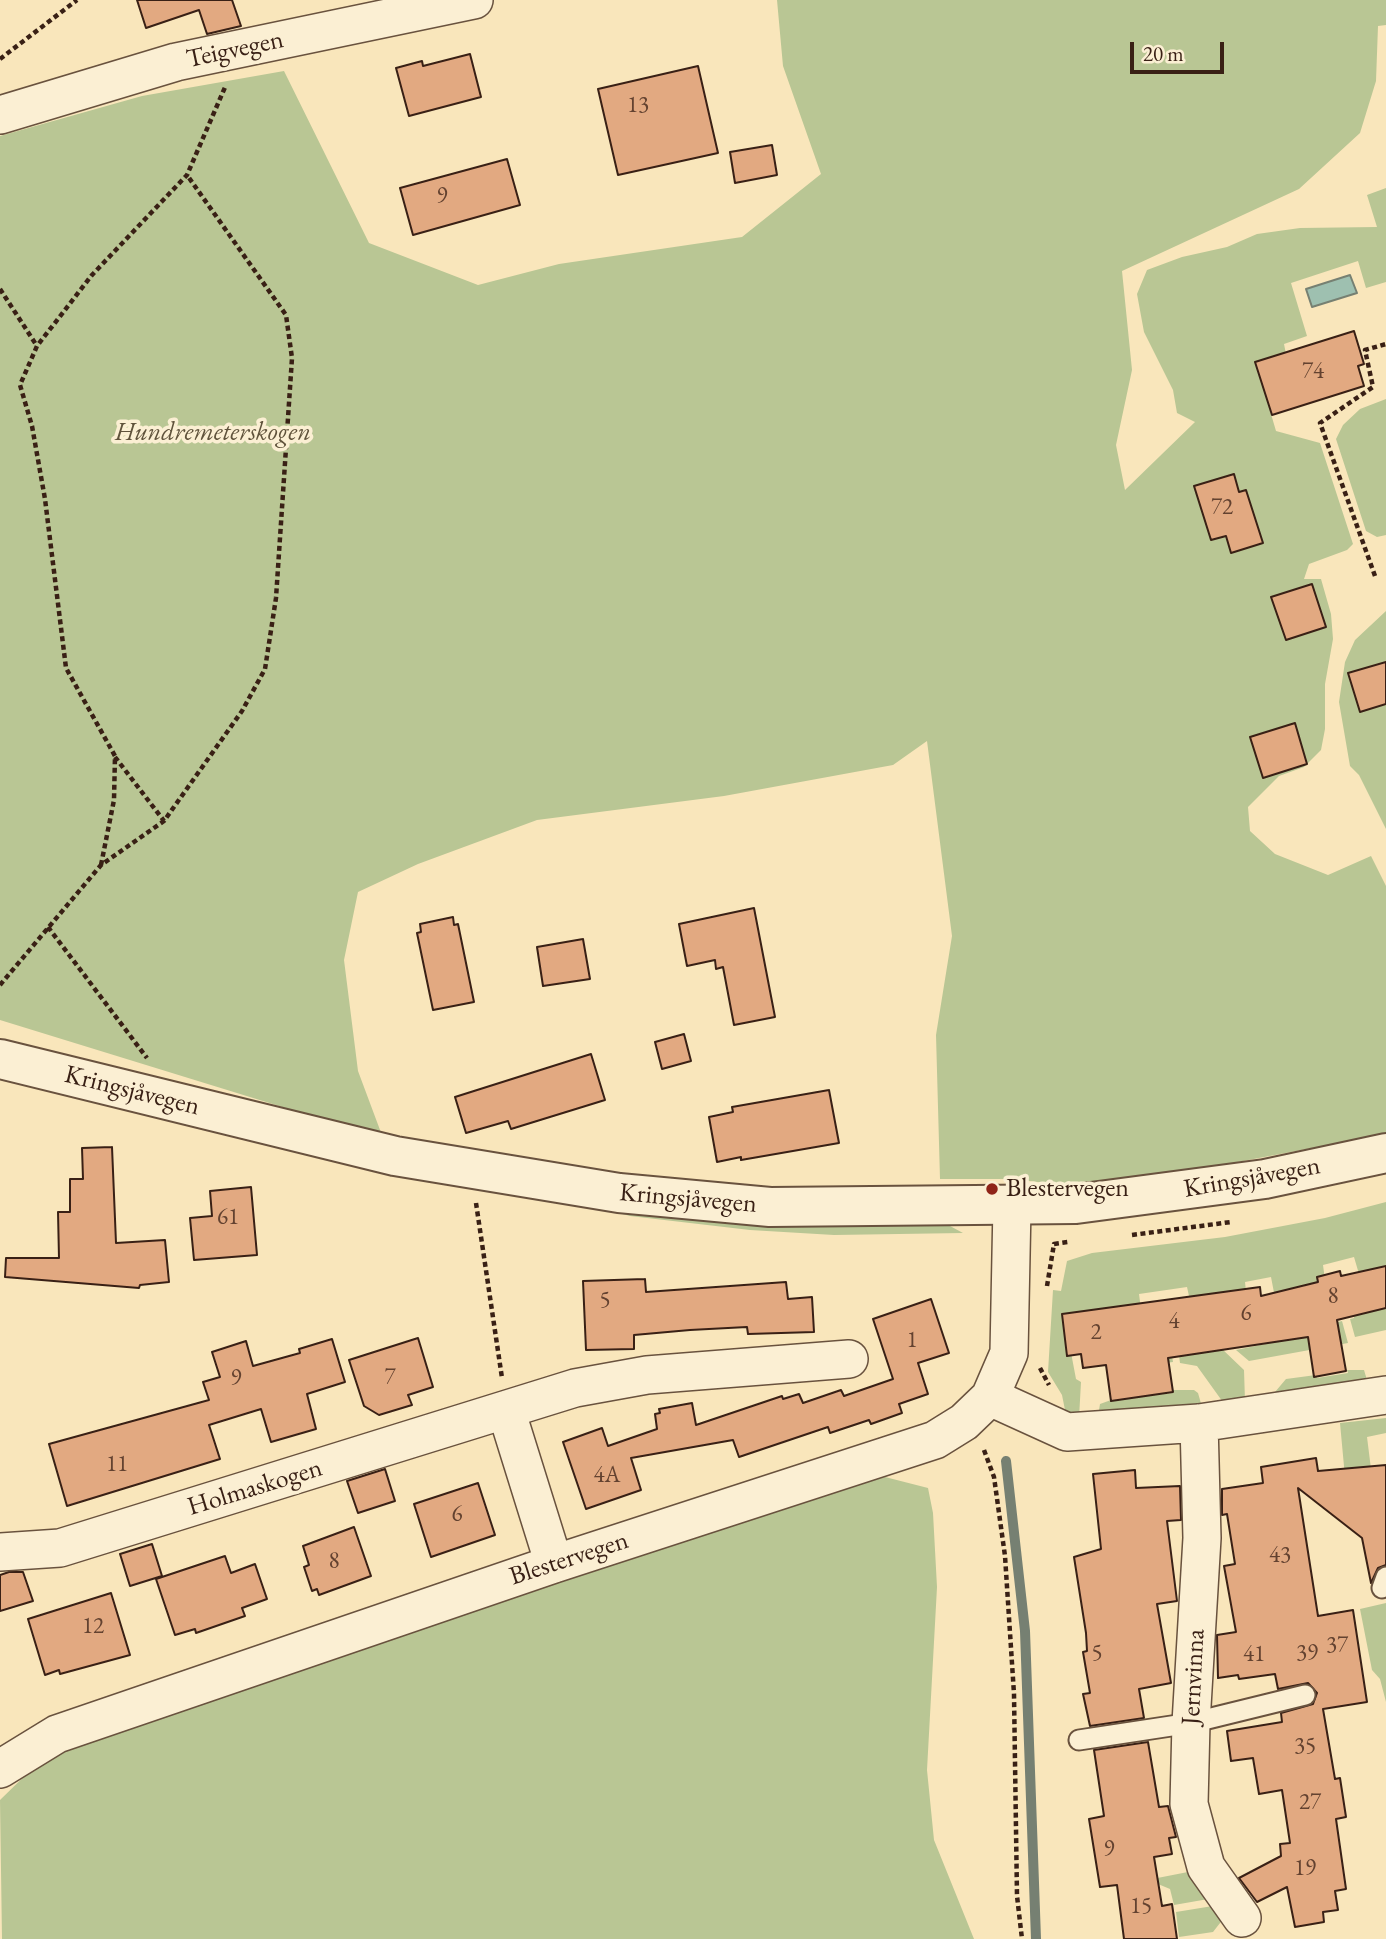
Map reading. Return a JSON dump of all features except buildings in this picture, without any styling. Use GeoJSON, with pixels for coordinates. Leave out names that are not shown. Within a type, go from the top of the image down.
{"type":"FeatureCollection","features":[{"type":"Feature","properties":{"kind":"street","name":"Teigvegen"},"geometry":{"type":"LineString","coordinates":[[0,115],[176,62],[474,0]]}},
{"type":"Feature","properties":{"kind":"street","name":"Kringsjåvegen"},"geometry":{"type":"LineString","coordinates":[[0,1059],[395,1156],[619,1193],[770,1207],[1076,1204],[1265,1179],[1386,1153]]}},
{"type":"Feature","properties":{"kind":"street","name":"Blestervegen"},"geometry":{"type":"LineString","coordinates":[[0,1769],[57,1734],[554,1564],[935,1440],[964,1422],[989,1397],[1009,1353],[1012,1206]]}},
{"type":"Feature","properties":{"kind":"street","name":"Holmaskogen"},"geometry":{"type":"LineString","coordinates":[[0,1552],[60,1548],[575,1388],[647,1376],[849,1359]]}},
{"type":"Feature","properties":{"kind":"street"},"geometry":{"type":"LineString","coordinates":[[989,1397],[1067,1432],[1199,1423],[1386,1395]]}},
{"type":"Feature","properties":{"kind":"street"},"geometry":{"type":"LineString","coordinates":[[506,1410],[554,1564]]}},
{"type":"Feature","properties":{"kind":"street","name":"Jernvinna"},"geometry":{"type":"LineString","coordinates":[[1199,1423],[1202,1538],[1189,1804],[1206,1867],[1242,1918]]}},
{"type":"Feature","properties":{"kind":"lane"},"geometry":{"type":"LineString","coordinates":[[1079,1740],[1191,1723],[1305,1695]]}},
{"type":"Feature","properties":{"kind":"path"},"geometry":{"type":"LineString","coordinates":[[0,59],[77,0]]}},
{"type":"Feature","properties":{"kind":"path"},"geometry":{"type":"LineString","coordinates":[[164,821],[115,756],[66,668],[45,499],[32,426],[20,385],[37,346],[92,275],[187,175],[220,102],[239,49]]}},
{"type":"Feature","properties":{"kind":"path"},"geometry":{"type":"LineString","coordinates":[[0,985],[101,866],[164,821],[242,711],[265,669],[276,598],[292,358],[286,315],[187,175]]}},
{"type":"Feature","properties":{"kind":"path"},"geometry":{"type":"LineString","coordinates":[[0,289],[37,346]]}},
{"type":"Feature","properties":{"kind":"path"},"geometry":{"type":"LineString","coordinates":[[1375,576],[1320,422],[1373,387],[1365,350],[1386,344]]}},
{"type":"Feature","properties":{"kind":"path"},"geometry":{"type":"LineString","coordinates":[[101,866],[114,800],[115,756]]}},
{"type":"Feature","properties":{"kind":"path"},"geometry":{"type":"LineString","coordinates":[[48,928],[153,1065],[155,1097]]}},
{"type":"Feature","properties":{"kind":"path"},"geometry":{"type":"LineString","coordinates":[[474,1192],[506,1410]]}},
{"type":"Feature","properties":{"kind":"path"},"geometry":{"type":"LineString","coordinates":[[1047,1290],[1054,1244]]}},
{"type":"Feature","properties":{"kind":"path"},"geometry":{"type":"LineString","coordinates":[[1041,1358],[1040,1369],[1051,1388]]}},
{"type":"Feature","properties":{"kind":"path"},"geometry":{"type":"LineString","coordinates":[[964,1422],[977,1432],[994,1477],[1005,1556],[1014,1694],[1017,1896],[1022,1939]]}},
{"type":"Feature","properties":{"kind":"green space","name":"Hundremeterskogen"},"geometry":{"type":"Polygon","coordinates":[[[777,0],[1386,0],[1386,25],[1378,26],[1376,81],[1360,133],[1299,189],[1122,271],[1132,370],[1116,445],[1125,490],[1195,422],[1177,413],[1173,390],[1144,332],[1137,294],[1147,270],[1182,257],[1227,247],[1257,234],[1300,228],[1377,227],[1367,195],[1386,188],[1386,282],[1366,288],[1358,261],[1291,283],[1307,336],[1284,344],[1286,354],[1256,363],[1276,431],[1320,443],[1353,544],[1347,550],[1309,564],[1304,579],[1321,579],[1331,614],[1333,639],[1325,684],[1325,729],[1321,750],[1304,767],[1279,776],[1248,807],[1250,831],[1275,854],[1328,875],[1371,856],[1386,886],[1386,1134],[1206,1168],[1108,1180],[1054,1184],[1013,1179],[940,1179],[936,1035],[952,936],[927,741],[893,765],[724,796],[537,820],[418,864],[358,892],[344,960],[358,1071],[383,1138],[0,1020],[0,136],[142,96],[284,71],[369,243],[478,285],[559,264],[742,237],[821,174],[783,66],[777,0]]]}},
{"type":"Feature","properties":{"kind":"green space"},"geometry":{"type":"Polygon","coordinates":[[[1386,399],[1386,535],[1377,537],[1366,531],[1336,439],[1343,425],[1360,409],[1386,399]]]}},
{"type":"Feature","properties":{"kind":"green space"},"geometry":{"type":"Polygon","coordinates":[[[1386,611],[1386,829],[1359,775],[1350,766],[1339,702],[1345,662],[1355,640],[1386,611]]]}},
{"type":"Feature","properties":{"kind":"green space"},"geometry":{"type":"Polygon","coordinates":[[[1386,1202],[1386,1330],[1355,1337],[1350,1319],[1354,1318],[1359,1274],[1354,1257],[1323,1265],[1331,1324],[1342,1321],[1348,1343],[1249,1361],[1236,1350],[1270,1343],[1269,1331],[1276,1303],[1271,1277],[1245,1282],[1246,1291],[1221,1348],[1244,1370],[1245,1401],[1225,1405],[1197,1366],[1180,1363],[1178,1348],[1191,1305],[1187,1287],[1139,1294],[1146,1348],[1171,1350],[1173,1362],[1120,1368],[1069,1342],[1076,1379],[1081,1382],[1079,1418],[1066,1415],[1062,1395],[1048,1372],[1053,1290],[1061,1291],[1067,1261],[1092,1253],[1225,1237],[1325,1218],[1386,1202]]]}},
{"type":"Feature","properties":{"kind":"green space"},"geometry":{"type":"Polygon","coordinates":[[[579,1203],[832,1225],[950,1226],[963,1233],[834,1235],[750,1230],[630,1216],[579,1203]]]}},
{"type":"Feature","properties":{"kind":"green space"},"geometry":{"type":"Polygon","coordinates":[[[1347,1370],[1364,1370],[1367,1380],[1279,1396],[1275,1392],[1286,1379],[1316,1375],[1317,1378],[1348,1373],[1347,1370]]]}},
{"type":"Feature","properties":{"kind":"green space"},"geometry":{"type":"Polygon","coordinates":[[[1173,1390],[1194,1390],[1198,1393],[1202,1407],[1098,1416],[1100,1404],[1111,1400],[1172,1393],[1173,1390]]]}},
{"type":"Feature","properties":{"kind":"green space"},"geometry":{"type":"Polygon","coordinates":[[[1386,1418],[1386,1433],[1367,1437],[1371,1469],[1345,1477],[1340,1423],[1386,1418]]]}},
{"type":"Feature","properties":{"kind":"green space"},"geometry":{"type":"Polygon","coordinates":[[[885,1477],[928,1488],[933,1513],[937,1587],[927,1770],[934,1840],[974,1939],[2,1939],[0,1800],[39,1762],[66,1748],[780,1508],[885,1477]]]}},
{"type":"Feature","properties":{"kind":"green space"},"geometry":{"type":"Polygon","coordinates":[[[1386,1603],[1386,1702],[1380,1679],[1372,1670],[1360,1609],[1386,1603]]]}},
{"type":"Feature","properties":{"kind":"green space"},"geometry":{"type":"Polygon","coordinates":[[[1193,1871],[1214,1898],[1174,1905],[1170,1889],[1158,1884],[1132,1883],[1193,1871]]]}},
{"type":"Feature","properties":{"kind":"green space"},"geometry":{"type":"Polygon","coordinates":[[[1219,1905],[1227,1914],[1213,1932],[1179,1937],[1176,1912],[1219,1905]]]}},
{"type":"Feature","properties":{"kind":"shaded area"},"geometry":{"type":"Polygon","coordinates":[[[1350,275],[1357,293],[1312,307],[1306,289],[1350,275]]]}},
{"type":"Feature","properties":{"kind":"waterway"},"geometry":{"type":"LineString","coordinates":[[1006,1461],[1025,1631],[1036,1939]]}},
{"type":"Feature","properties":{"kind":"place","name":"Blestervegen"},"geometry":{"type":"Point","coordinates":[992,1189]}}]}
